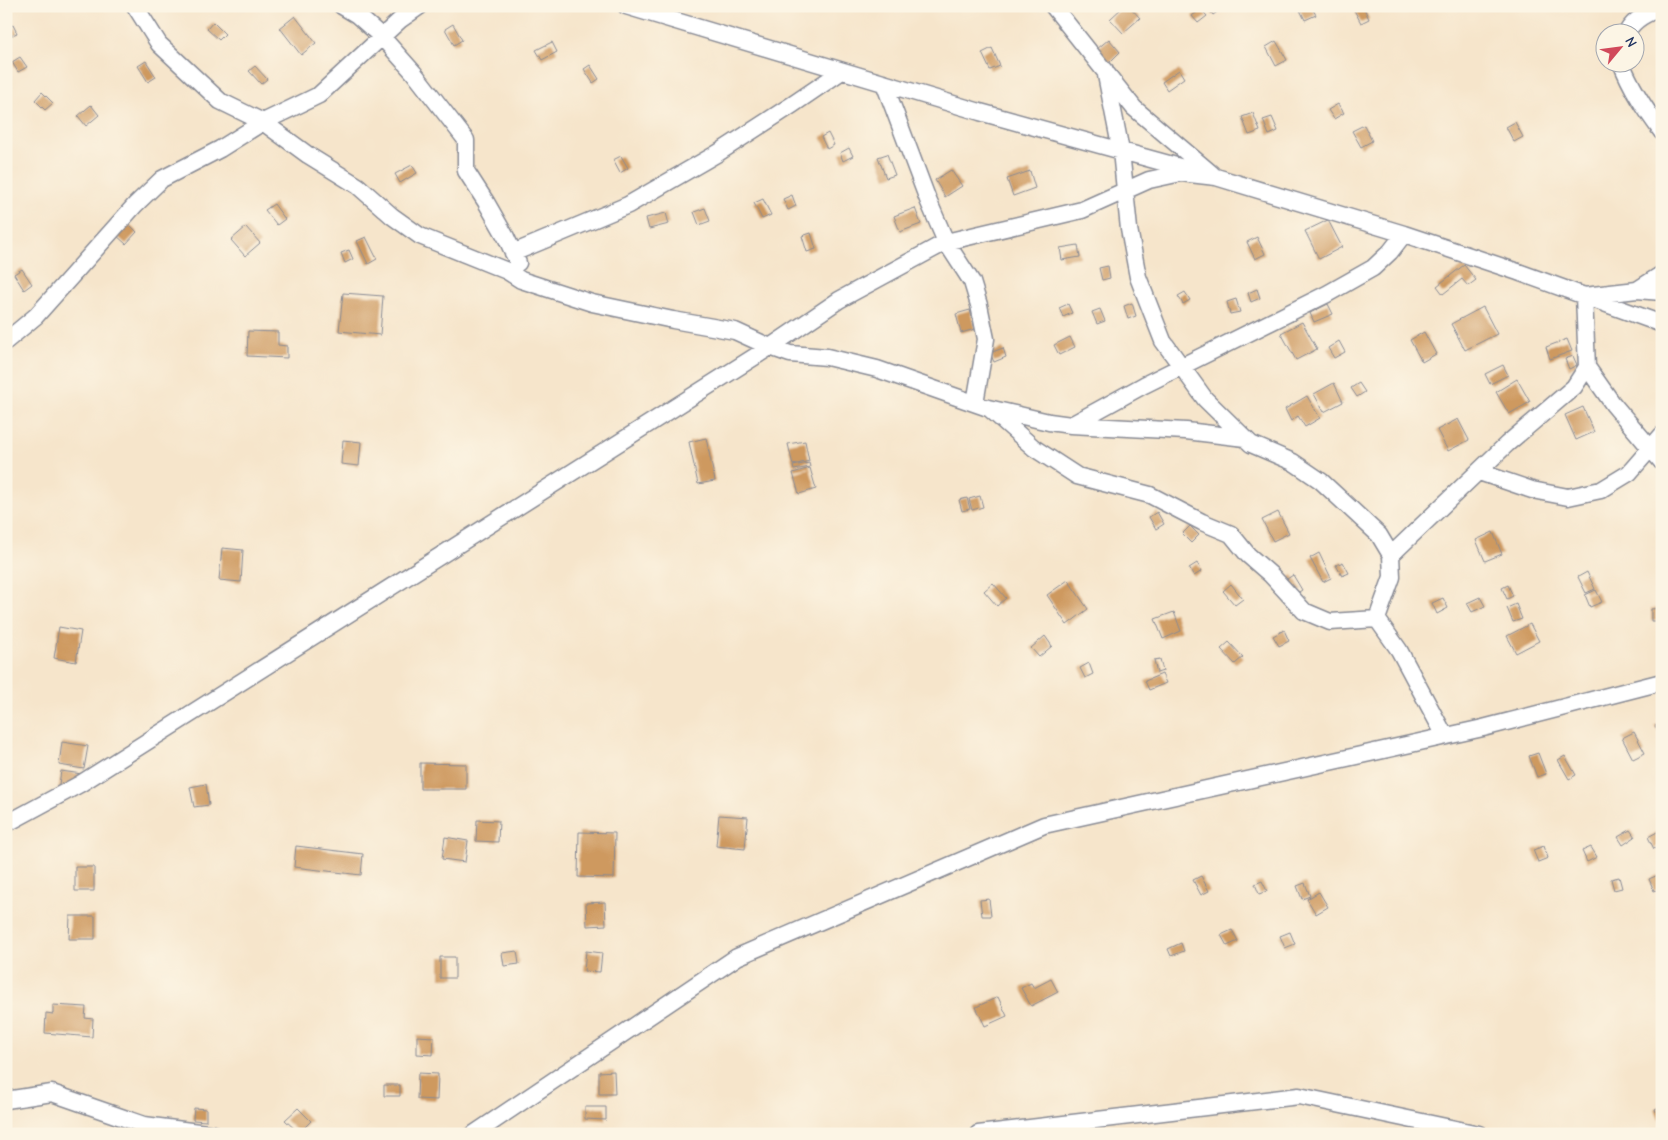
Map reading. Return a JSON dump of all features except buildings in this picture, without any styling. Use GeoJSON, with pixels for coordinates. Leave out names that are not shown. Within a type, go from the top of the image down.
{"type":"FeatureCollection","features":[{"type":"Feature","properties":{"kind":"street"},"geometry":{"type":"LineString","coordinates":[[135,6],[159,44],[220,101],[263,122],[308,155],[358,186],[392,216],[420,236],[507,270],[520,280],[592,303],[734,331],[790,354],[827,357],[877,369],[981,406],[1071,425],[1186,432],[1245,438]]}},
{"type":"Feature","properties":{"kind":"street"},"geometry":{"type":"LineString","coordinates":[[342,6],[357,15],[382,37],[414,73],[466,140],[466,171],[486,202],[526,281]]}},
{"type":"Feature","properties":{"kind":"street"},"geometry":{"type":"LineString","coordinates":[[6,342],[36,316],[135,205],[162,179],[220,150],[263,122],[319,95],[400,20],[420,6]]}},
{"type":"Feature","properties":{"kind":"street"},"geometry":{"type":"LineString","coordinates":[[626,6],[842,71],[1216,177],[1404,234],[1518,272],[1662,324]]}},
{"type":"Feature","properties":{"kind":"street"},"geometry":{"type":"LineString","coordinates":[[1053,6],[1134,108],[1216,177]]}},
{"type":"Feature","properties":{"kind":"street"},"geometry":{"type":"LineString","coordinates":[[1634,22],[1662,7]]}},
{"type":"Feature","properties":{"kind":"street"},"geometry":{"type":"LineString","coordinates":[[1105,70],[1121,151],[1129,229],[1138,277],[1163,341],[1205,399],[1251,444],[1293,462],[1321,481],[1379,535],[1391,554],[1392,577],[1378,619]]}},
{"type":"Feature","properties":{"kind":"street"},"geometry":{"type":"LineString","coordinates":[[513,253],[628,204],[718,153],[842,71]]}},
{"type":"Feature","properties":{"kind":"street"},"geometry":{"type":"LineString","coordinates":[[1625,72],[1641,104],[1662,132]]}},
{"type":"Feature","properties":{"kind":"street"},"geometry":{"type":"LineString","coordinates":[[884,83],[908,150],[946,242],[972,282],[979,305],[986,339],[981,406]]}},
{"type":"Feature","properties":{"kind":"street"},"geometry":{"type":"LineString","coordinates":[[6,824],[80,784],[770,347],[839,300],[946,242],[1082,210],[1148,180],[1181,173],[1216,177]]}},
{"type":"Feature","properties":{"kind":"street"},"geometry":{"type":"LineString","coordinates":[[1071,425],[1374,268],[1404,234]]}},
{"type":"Feature","properties":{"kind":"street"},"geometry":{"type":"LineString","coordinates":[[1637,290],[1662,274]]}},
{"type":"Feature","properties":{"kind":"street"},"geometry":{"type":"LineString","coordinates":[[1584,296],[1637,290],[1662,292]]}},
{"type":"Feature","properties":{"kind":"street"},"geometry":{"type":"LineString","coordinates":[[1584,296],[1587,367],[1613,404],[1662,462]]}},
{"type":"Feature","properties":{"kind":"street"},"geometry":{"type":"LineString","coordinates":[[1391,554],[1507,444],[1574,387],[1587,367]]}},
{"type":"Feature","properties":{"kind":"street"},"geometry":{"type":"LineString","coordinates":[[981,406],[1034,448],[1077,476],[1150,495],[1202,522],[1231,534],[1248,555],[1304,611],[1330,622],[1378,619]]}},
{"type":"Feature","properties":{"kind":"street"},"geometry":{"type":"LineString","coordinates":[[1479,472],[1532,490],[1568,498],[1601,490],[1629,473],[1662,435]]}},
{"type":"Feature","properties":{"kind":"street"},"geometry":{"type":"LineString","coordinates":[[1378,619],[1399,650],[1445,736]]}},
{"type":"Feature","properties":{"kind":"street"},"geometry":{"type":"LineString","coordinates":[[474,1134],[737,957],[1044,824],[1445,736],[1662,682]]}},
{"type":"Feature","properties":{"kind":"street"},"geometry":{"type":"LineString","coordinates":[[6,1100],[52,1093],[144,1125],[214,1134]]}},
{"type":"Feature","properties":{"kind":"street"},"geometry":{"type":"LineString","coordinates":[[978,1134],[1299,1096],[1479,1134]]}}]}
